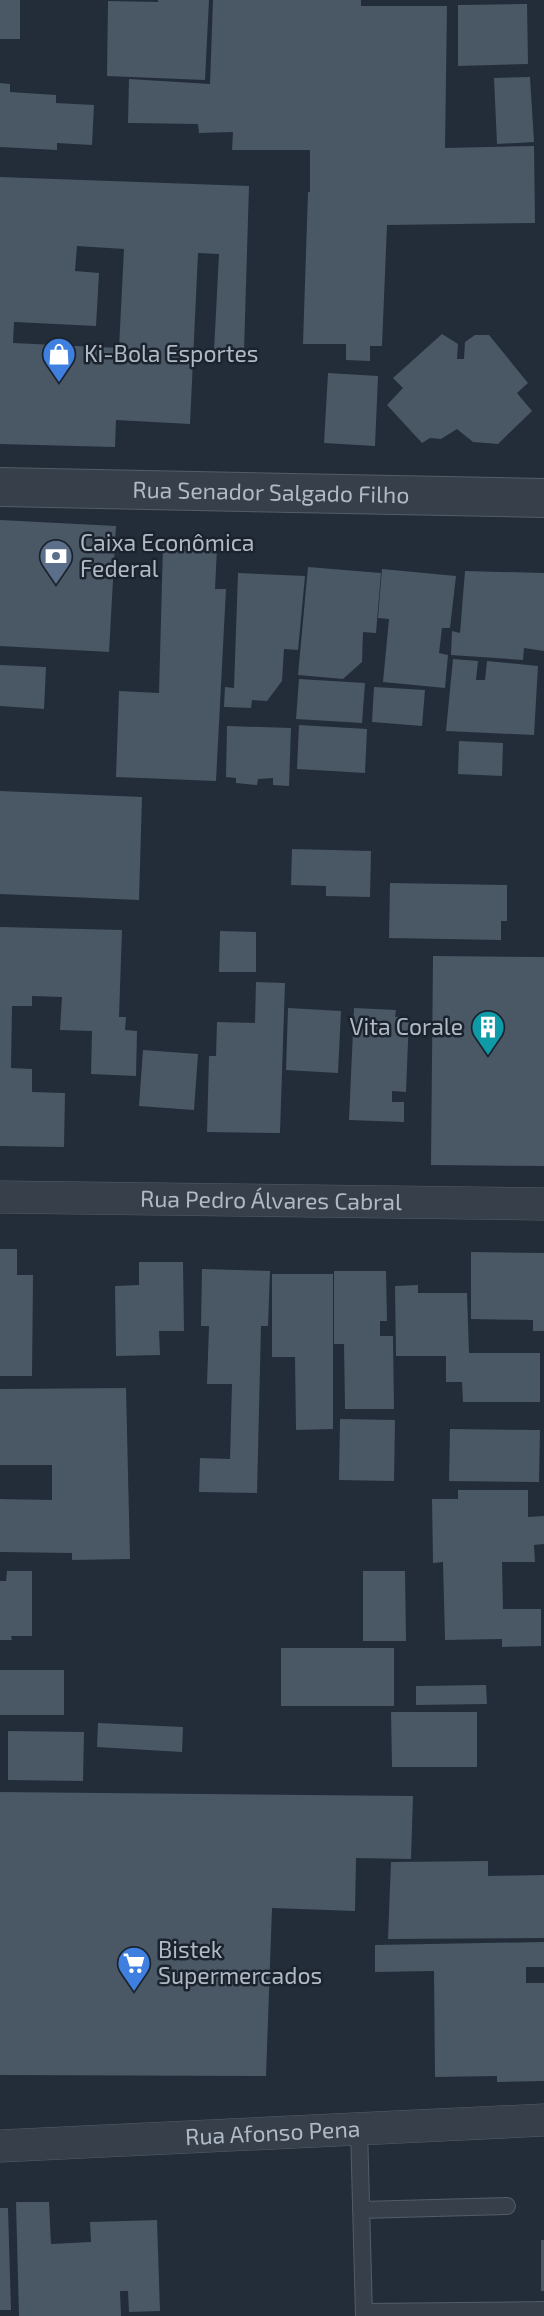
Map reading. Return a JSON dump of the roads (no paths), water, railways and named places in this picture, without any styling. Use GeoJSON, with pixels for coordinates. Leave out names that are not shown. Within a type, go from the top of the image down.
{"type":"FeatureCollection","features":[{"type":"Feature","properties":{"kind":"street","name":"Rua Senador Salgado Filho"},"geometry":{"type":"LineString","coordinates":[[0,487],[544,498]]}},
{"type":"Feature","properties":{"kind":"street","name":"Rua Pedro Álvares Cabral"},"geometry":{"type":"LineString","coordinates":[[0,1197],[544,1204]]}},
{"type":"Feature","properties":{"kind":"street","name":"Rua Afonso Pena"},"geometry":{"type":"LineString","coordinates":[[0,2146],[544,2120]]}},
{"type":"Feature","properties":{"kind":"lane"},"geometry":{"type":"LineString","coordinates":[[359,2129],[364,2314],[544,2310]]}},
{"type":"Feature","properties":{"kind":"lane"},"geometry":{"type":"LineString","coordinates":[[361,2210],[508,2206]]}},
{"type":"Feature","properties":{"kind":"place","name":"Ki-Bola Esportes"},"geometry":{"type":"Point","coordinates":[59,384]}},
{"type":"Feature","properties":{"kind":"place","name":"Caixa Econômica Federal"},"geometry":{"type":"Point","coordinates":[56,586]}},
{"type":"Feature","properties":{"kind":"place","name":"Vita Corale"},"geometry":{"type":"Point","coordinates":[488,1057]}},
{"type":"Feature","properties":{"kind":"place","name":"Bistek Supermercados"},"geometry":{"type":"Point","coordinates":[134,1993]}}]}
